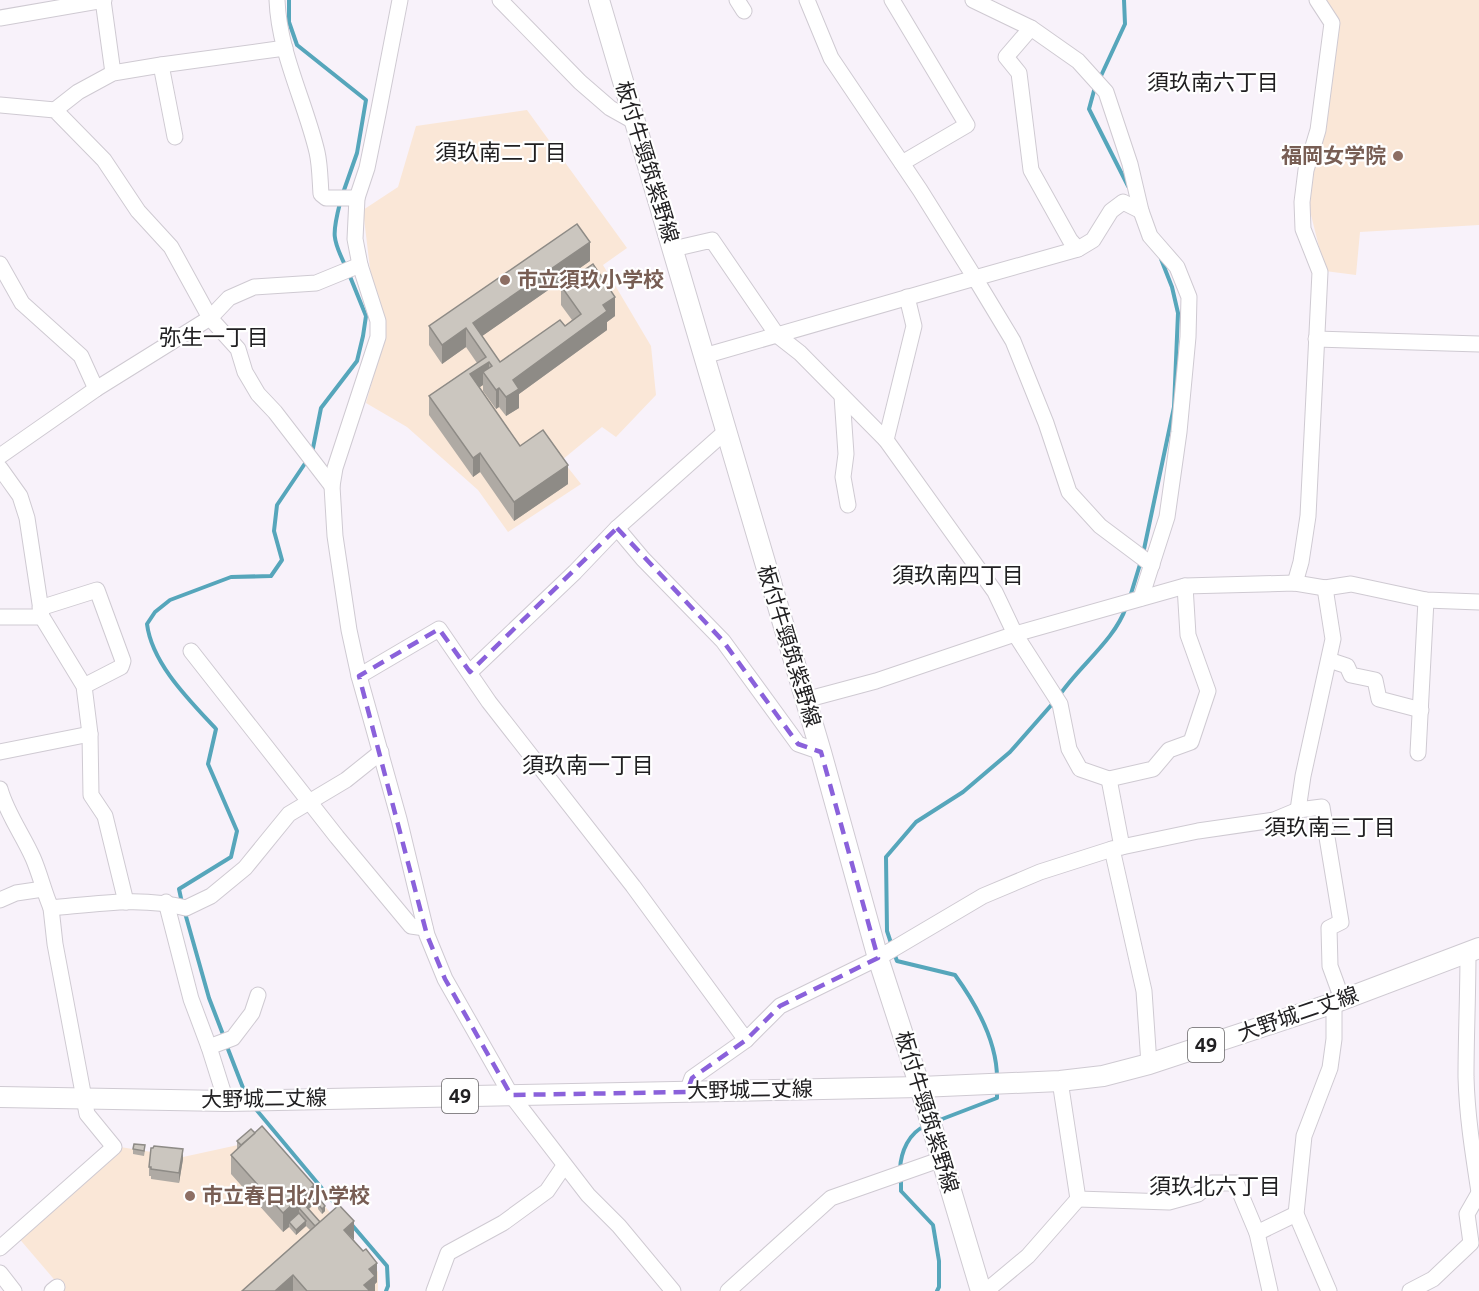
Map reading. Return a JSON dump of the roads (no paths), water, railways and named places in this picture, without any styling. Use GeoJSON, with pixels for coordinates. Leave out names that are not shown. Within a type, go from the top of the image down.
{"type":"FeatureCollection","features":[{"type":"Feature","properties":{"kind":"main road","name":"板付牛頸筑紫野線"},"geometry":{"type":"LineString","coordinates":[[599,0],[821,752],[878,958],[983,1291]]}},
{"type":"Feature","properties":{"kind":"main road","name":"大野城二丈線"},"geometry":{"type":"LineString","coordinates":[[0,1097],[226,1101],[920,1087],[1060,1081],[1102,1076],[1149,1064],[1338,1001],[1473,950]]}},
{"type":"Feature","properties":{"kind":"street"},"geometry":{"type":"LineString","coordinates":[[0,18],[103,0],[113,73]]}},
{"type":"Feature","properties":{"kind":"street"},"geometry":{"type":"LineString","coordinates":[[277,0],[285,48],[317,154],[321,194],[326,198],[352,198]]}},
{"type":"Feature","properties":{"kind":"street"},"geometry":{"type":"LineString","coordinates":[[400,0],[367,168],[352,198],[355,239],[360,265],[378,321],[378,337],[334,468],[332,486],[335,536],[349,630],[425,928],[445,979],[511,1095],[564,1166],[673,1291]]}},
{"type":"Feature","properties":{"kind":"street"},"geometry":{"type":"LineString","coordinates":[[500,0],[580,82],[610,108],[635,122]]}},
{"type":"Feature","properties":{"kind":"street"},"geometry":{"type":"LineString","coordinates":[[807,0],[831,58],[902,164],[1013,341],[1046,423],[1070,492],[1100,526],[1152,565]]}},
{"type":"Feature","properties":{"kind":"street"},"geometry":{"type":"LineString","coordinates":[[892,0],[967,125],[902,164]]}},
{"type":"Feature","properties":{"kind":"street"},"geometry":{"type":"LineString","coordinates":[[973,0],[1031,28],[1078,62],[1106,92],[1130,164],[1141,211],[1150,236],[1176,267],[1189,297],[1188,337],[1179,432],[1167,517],[1141,597]]}},
{"type":"Feature","properties":{"kind":"street"},"geometry":{"type":"LineString","coordinates":[[1295,583],[1301,562],[1308,516],[1320,272],[1303,229],[1302,202],[1306,170],[1318,130],[1332,23],[1317,0]]}},
{"type":"Feature","properties":{"kind":"street"},"geometry":{"type":"LineString","coordinates":[[1031,28],[1006,57],[1018,73],[1031,170],[1070,240],[1078,249]]}},
{"type":"Feature","properties":{"kind":"street"},"geometry":{"type":"LineString","coordinates":[[55,110],[78,92],[113,73],[285,48]]}},
{"type":"Feature","properties":{"kind":"street"},"geometry":{"type":"LineString","coordinates":[[161,65],[175,137]]}},
{"type":"Feature","properties":{"kind":"street"},"geometry":{"type":"LineString","coordinates":[[0,105],[55,110],[104,159],[138,212],[171,247],[210,318],[238,349],[245,372],[258,394],[275,412],[332,486]]}},
{"type":"Feature","properties":{"kind":"street"},"geometry":{"type":"LineString","coordinates":[[704,356],[1078,249],[1093,240],[1111,211],[1123,202],[1141,211]]}},
{"type":"Feature","properties":{"kind":"street"},"geometry":{"type":"LineString","coordinates":[[673,249],[712,240],[777,335],[800,353],[886,440],[995,592],[1016,634],[1060,704],[1069,749],[1080,769],[1108,779],[1153,769],[1169,750],[1191,742],[1208,691],[1188,635],[1185,586]]}},
{"type":"Feature","properties":{"kind":"street"},"geometry":{"type":"LineString","coordinates":[[0,264],[22,303],[81,356],[96,389]]}},
{"type":"Feature","properties":{"kind":"street"},"geometry":{"type":"LineString","coordinates":[[0,456],[96,389],[210,318],[229,298],[254,287],[316,284],[360,265]]}},
{"type":"Feature","properties":{"kind":"street"},"geometry":{"type":"LineString","coordinates":[[886,440],[914,326],[907,297]]}},
{"type":"Feature","properties":{"kind":"street"},"geometry":{"type":"LineString","coordinates":[[1316,339],[1479,344]]}},
{"type":"Feature","properties":{"kind":"street"},"geometry":{"type":"LineString","coordinates":[[842,396],[846,454],[843,477],[848,505]]}},
{"type":"Feature","properties":{"kind":"street"},"geometry":{"type":"LineString","coordinates":[[470,672],[575,572],[617,528],[726,431]]}},
{"type":"Feature","properties":{"kind":"street"},"geometry":{"type":"LineString","coordinates":[[0,468],[20,496],[27,518],[41,612],[84,686],[90,735],[91,795],[105,816],[126,902]]}},
{"type":"Feature","properties":{"kind":"street"},"geometry":{"type":"LineString","coordinates":[[617,528],[643,559],[723,641],[798,744],[821,752]]}},
{"type":"Feature","properties":{"kind":"street"},"geometry":{"type":"LineString","coordinates":[[805,700],[876,681],[1016,634],[1185,586],[1295,583],[1325,588],[1351,584],[1426,600],[1479,602]]}},
{"type":"Feature","properties":{"kind":"street"},"geometry":{"type":"LineString","coordinates":[[1298,810],[1303,776],[1333,639],[1325,588]]}},
{"type":"Feature","properties":{"kind":"street"},"geometry":{"type":"LineString","coordinates":[[0,617],[41,612],[97,590],[123,661],[122,667],[84,686]]}},
{"type":"Feature","properties":{"kind":"street"},"geometry":{"type":"LineString","coordinates":[[1418,753],[1426,600]]}},
{"type":"Feature","properties":{"kind":"street"},"geometry":{"type":"LineString","coordinates":[[359,676],[439,629],[489,702],[633,886],[746,1040]]}},
{"type":"Feature","properties":{"kind":"street"},"geometry":{"type":"LineString","coordinates":[[191,651],[337,837],[411,926],[425,928]]}},
{"type":"Feature","properties":{"kind":"street"},"geometry":{"type":"LineString","coordinates":[[1329,660],[1347,666],[1351,675],[1376,680],[1378,699],[1421,710]]}},
{"type":"Feature","properties":{"kind":"street"},"geometry":{"type":"LineString","coordinates":[[0,752],[90,735]]}},
{"type":"Feature","properties":{"kind":"street"},"geometry":{"type":"LineString","coordinates":[[51,908],[126,902],[166,902],[186,908],[211,896],[245,868],[289,814],[346,780],[381,752]]}},
{"type":"Feature","properties":{"kind":"street"},"geometry":{"type":"LineString","coordinates":[[1108,779],[1117,848],[1144,991],[1149,1064]]}},
{"type":"Feature","properties":{"kind":"street"},"geometry":{"type":"LineString","coordinates":[[0,789],[4,802],[34,859],[51,908],[55,944],[87,1114],[114,1147],[0,1248]]}},
{"type":"Feature","properties":{"kind":"street"},"geometry":{"type":"LineString","coordinates":[[687,1092],[692,1078],[746,1040],[780,1006],[878,958],[983,896],[1041,872],[1117,848],[1198,831],[1274,820],[1298,810],[1322,807],[1341,922],[1329,928],[1330,966],[1338,1001],[1330,1068],[1304,1136],[1296,1214],[1329,1291]]}},
{"type":"Feature","properties":{"kind":"street"},"geometry":{"type":"LineString","coordinates":[[0,900],[16,893],[43,889]]}},
{"type":"Feature","properties":{"kind":"street"},"geometry":{"type":"LineString","coordinates":[[166,902],[191,999],[226,1101]]}},
{"type":"Feature","properties":{"kind":"street"},"geometry":{"type":"LineString","coordinates":[[1410,1291],[1433,1279],[1472,1243],[1467,1214],[1479,1192],[1469,1130],[1467,1087],[1473,950]]}},
{"type":"Feature","properties":{"kind":"street"},"geometry":{"type":"LineString","coordinates":[[209,1047],[233,1038],[252,1013],[258,995]]}},
{"type":"Feature","properties":{"kind":"street"},"geometry":{"type":"LineString","coordinates":[[983,1291],[1028,1256],[1078,1199],[1060,1081]]}},
{"type":"Feature","properties":{"kind":"street"},"geometry":{"type":"LineString","coordinates":[[728,1291],[831,1197],[942,1159]]}},
{"type":"Feature","properties":{"kind":"street"},"geometry":{"type":"LineString","coordinates":[[434,1291],[448,1253],[503,1223],[547,1191],[564,1166]]}},
{"type":"Feature","properties":{"kind":"street"},"geometry":{"type":"LineString","coordinates":[[1078,1199],[1169,1202],[1198,1194],[1211,1183],[1236,1183],[1257,1233],[1270,1291]]}},
{"type":"Feature","properties":{"kind":"street"},"geometry":{"type":"LineString","coordinates":[[1257,1233],[1296,1214]]}},
{"type":"Feature","properties":{"kind":"street"},"geometry":{"type":"LineString","coordinates":[[0,1273],[15,1291]]}},
{"type":"Feature","properties":{"kind":"waterway"},"geometry":{"type":"LineString","coordinates":[[289,0],[289,22],[297,45],[366,100],[357,153],[343,193]]}},
{"type":"Feature","properties":{"kind":"waterway"},"geometry":{"type":"LineString","coordinates":[[1100,78],[1125,24],[1124,0]]}},
{"type":"Feature","properties":{"kind":"waterway"},"geometry":{"type":"LineString","coordinates":[[1095,87],[1089,109],[1128,186]]}},
{"type":"Feature","properties":{"kind":"waterway"},"geometry":{"type":"LineString","coordinates":[[340,203],[335,236],[338,250],[346,267]]}},
{"type":"Feature","properties":{"kind":"waterway"},"geometry":{"type":"LineString","coordinates":[[1143,554],[1174,407],[1178,313],[1172,287],[1161,259]]}},
{"type":"Feature","properties":{"kind":"waterway"},"geometry":{"type":"LineString","coordinates":[[312,453],[321,408],[357,361],[363,336],[366,316],[349,274]]}},
{"type":"Feature","properties":{"kind":"waterway"},"geometry":{"type":"LineString","coordinates":[[182,903],[179,889],[231,857],[237,831],[208,764],[216,729],[184,694],[164,667],[150,639],[147,624],[155,612],[170,600],[231,577],[271,576],[282,560],[274,531],[277,505],[308,459]]}},
{"type":"Feature","properties":{"kind":"waterway"},"geometry":{"type":"LineString","coordinates":[[1130,597],[1141,561]]}},
{"type":"Feature","properties":{"kind":"waterway"},"geometry":{"type":"LineString","coordinates":[[1059,696],[1114,631],[1126,607]]}},
{"type":"Feature","properties":{"kind":"waterway"},"geometry":{"type":"LineString","coordinates":[[892,946],[887,931],[886,857],[916,822],[963,792],[1010,752],[1054,702]]}},
{"type":"Feature","properties":{"kind":"waterway"},"geometry":{"type":"LineString","coordinates":[[185,913],[209,998],[224,1037]]}},
{"type":"Feature","properties":{"kind":"waterway"},"geometry":{"type":"LineString","coordinates":[[894,953],[897,961],[955,975],[984,1024],[993,1050],[997,1078]]}},
{"type":"Feature","properties":{"kind":"waterway"},"geometry":{"type":"LineString","coordinates":[[226,1044],[245,1093]]}},
{"type":"Feature","properties":{"kind":"waterway"},"geometry":{"type":"LineString","coordinates":[[937,1121],[997,1098],[997,1088]]}},
{"type":"Feature","properties":{"kind":"waterway"},"geometry":{"type":"LineString","coordinates":[[254,1107],[340,1210]]}},
{"type":"Feature","properties":{"kind":"waterway"},"geometry":{"type":"LineString","coordinates":[[900,1169],[907,1143],[914,1133],[925,1126]]}},
{"type":"Feature","properties":{"kind":"waterway"},"geometry":{"type":"LineString","coordinates":[[901,1179],[901,1191],[933,1225],[939,1261],[937,1291]]}},
{"type":"Feature","properties":{"kind":"waterway"},"geometry":{"type":"LineString","coordinates":[[352,1225],[387,1266],[386,1291]]}},
{"type":"Feature","properties":{"kind":"place","name":"福岡女学院"},"geometry":{"type":"Point","coordinates":[1398,156]}},
{"type":"Feature","properties":{"kind":"place","name":"市立須玖小学校"},"geometry":{"type":"Point","coordinates":[505,280]}},
{"type":"Feature","properties":{"kind":"place","name":"市立春日北小学校"},"geometry":{"type":"Point","coordinates":[190,1196]}},
{"type":"Feature","properties":{"kind":"district","name":"須玖南六丁目"},"geometry":{"type":"Point","coordinates":[1213,82]}},
{"type":"Feature","properties":{"kind":"district","name":"須玖南二丁目"},"geometry":{"type":"Point","coordinates":[501,152]}},
{"type":"Feature","properties":{"kind":"district","name":"弥生一丁目"},"geometry":{"type":"Point","coordinates":[214,337]}},
{"type":"Feature","properties":{"kind":"district","name":"須玖南四丁目"},"geometry":{"type":"Point","coordinates":[958,575]}},
{"type":"Feature","properties":{"kind":"district","name":"須玖南一丁目"},"geometry":{"type":"Point","coordinates":[588,765]}},
{"type":"Feature","properties":{"kind":"district","name":"須玖南三丁目"},"geometry":{"type":"Point","coordinates":[1330,827]}},
{"type":"Feature","properties":{"kind":"district","name":"須玖北六丁目"},"geometry":{"type":"Point","coordinates":[1215,1186]}}]}
